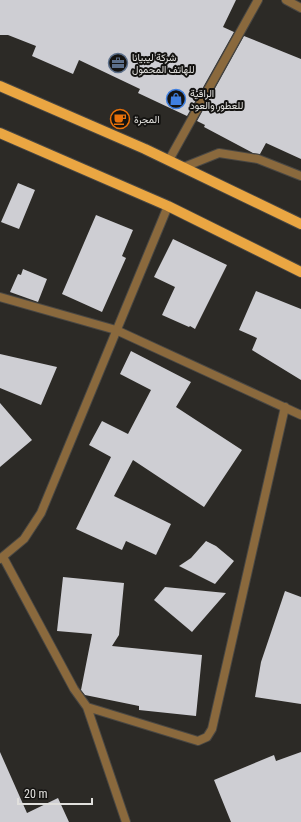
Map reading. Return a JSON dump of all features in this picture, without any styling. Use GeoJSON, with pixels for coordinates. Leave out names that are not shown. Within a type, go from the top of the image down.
{"type":"FeatureCollection","features":[{"type":"Feature","properties":{"kind":"main road"},"geometry":{"type":"LineString","coordinates":[[0,86],[169,160],[301,224]]}},
{"type":"Feature","properties":{"kind":"main road"},"geometry":{"type":"LineString","coordinates":[[0,133],[168,206],[301,272]]}},
{"type":"Feature","properties":{"kind":"street"},"geometry":{"type":"LineString","coordinates":[[169,160],[258,0]]}},
{"type":"Feature","properties":{"kind":"street"},"geometry":{"type":"LineString","coordinates":[[286,0],[301,8]]}},
{"type":"Feature","properties":{"kind":"street"},"geometry":{"type":"LineString","coordinates":[[184,167],[219,154],[258,159],[301,176]]}},
{"type":"Feature","properties":{"kind":"street"},"geometry":{"type":"LineString","coordinates":[[126,822],[87,707],[74,689],[2,558],[24,540],[42,513],[168,206]]}},
{"type":"Feature","properties":{"kind":"street"},"geometry":{"type":"LineString","coordinates":[[0,297],[116,330],[301,415]]}},
{"type":"Feature","properties":{"kind":"street"},"geometry":{"type":"LineString","coordinates":[[87,707],[198,741],[207,737],[212,729],[285,407]]}},
{"type":"Feature","properties":{"kind":"building"},"geometry":{"type":"Polygon","coordinates":[[[0,0],[236,0],[223,27],[234,32],[187,116],[138,93],[140,89],[79,60],[73,74],[32,56],[36,46],[8,35],[0,35],[0,0]]]}},
{"type":"Feature","properties":{"kind":"building"},"geometry":{"type":"Polygon","coordinates":[[[244,36],[301,59],[301,159],[266,143],[260,154],[253,153],[204,127],[205,125],[197,121],[244,36]]]}},
{"type":"Feature","properties":{"kind":"building"},"geometry":{"type":"Polygon","coordinates":[[[18,183],[35,190],[19,229],[1,222],[18,183]]]}},
{"type":"Feature","properties":{"kind":"building"},"geometry":{"type":"Polygon","coordinates":[[[96,215],[133,230],[122,256],[126,258],[102,312],[62,294],[96,215]]]}},
{"type":"Feature","properties":{"kind":"building"},"geometry":{"type":"Polygon","coordinates":[[[173,239],[227,265],[195,329],[162,315],[175,287],[154,277],[173,239]]]}},
{"type":"Feature","properties":{"kind":"building"},"geometry":{"type":"Polygon","coordinates":[[[23,269],[47,279],[38,302],[10,292],[18,274],[21,275],[23,269]]]}},
{"type":"Feature","properties":{"kind":"building"},"geometry":{"type":"Polygon","coordinates":[[[256,291],[301,309],[301,380],[252,350],[257,338],[239,330],[256,291]]]}},
{"type":"Feature","properties":{"kind":"building"},"geometry":{"type":"Polygon","coordinates":[[[131,351],[191,382],[176,407],[242,450],[204,507],[133,460],[114,496],[171,524],[156,555],[126,541],[122,550],[76,529],[111,457],[89,445],[102,421],[128,434],[151,390],[120,374],[131,351]]]}},
{"type":"Feature","properties":{"kind":"building"},"geometry":{"type":"Polygon","coordinates":[[[0,354],[57,367],[41,405],[0,388],[0,354]]]}},
{"type":"Feature","properties":{"kind":"building"},"geometry":{"type":"Polygon","coordinates":[[[0,403],[32,440],[0,467],[0,403]]]}},
{"type":"Feature","properties":{"kind":"building"},"geometry":{"type":"Polygon","coordinates":[[[206,541],[216,546],[234,561],[215,584],[179,566],[191,558],[206,541]]]}},
{"type":"Feature","properties":{"kind":"building"},"geometry":{"type":"Polygon","coordinates":[[[63,577],[124,583],[119,635],[112,646],[202,655],[196,716],[139,710],[139,706],[85,695],[81,690],[92,634],[57,631],[63,577]]]}},
{"type":"Feature","properties":{"kind":"building"},"geometry":{"type":"Polygon","coordinates":[[[165,587],[226,593],[192,632],[154,600],[165,587]]]}},
{"type":"Feature","properties":{"kind":"building"},"geometry":{"type":"Polygon","coordinates":[[[285,591],[301,597],[301,704],[255,697],[261,662],[285,591]]]}},
{"type":"Feature","properties":{"kind":"building"},"geometry":{"type":"Polygon","coordinates":[[[0,752],[27,813],[58,798],[69,822],[0,822],[0,752]]]}},
{"type":"Feature","properties":{"kind":"building"},"geometry":{"type":"Polygon","coordinates":[[[301,752],[301,822],[231,822],[214,780],[274,755],[276,761],[301,752]]]}},
{"type":"Feature","properties":{"kind":"place","name":"شركة ليبيانا للهاتف المحمول"},"geometry":{"type":"Point","coordinates":[118,63]}},
{"type":"Feature","properties":{"kind":"place","name":"الراقية للعطور والعود"},"geometry":{"type":"Point","coordinates":[176,99]}},
{"type":"Feature","properties":{"kind":"place","name":"المجرة"},"geometry":{"type":"Point","coordinates":[120,119]}}]}
